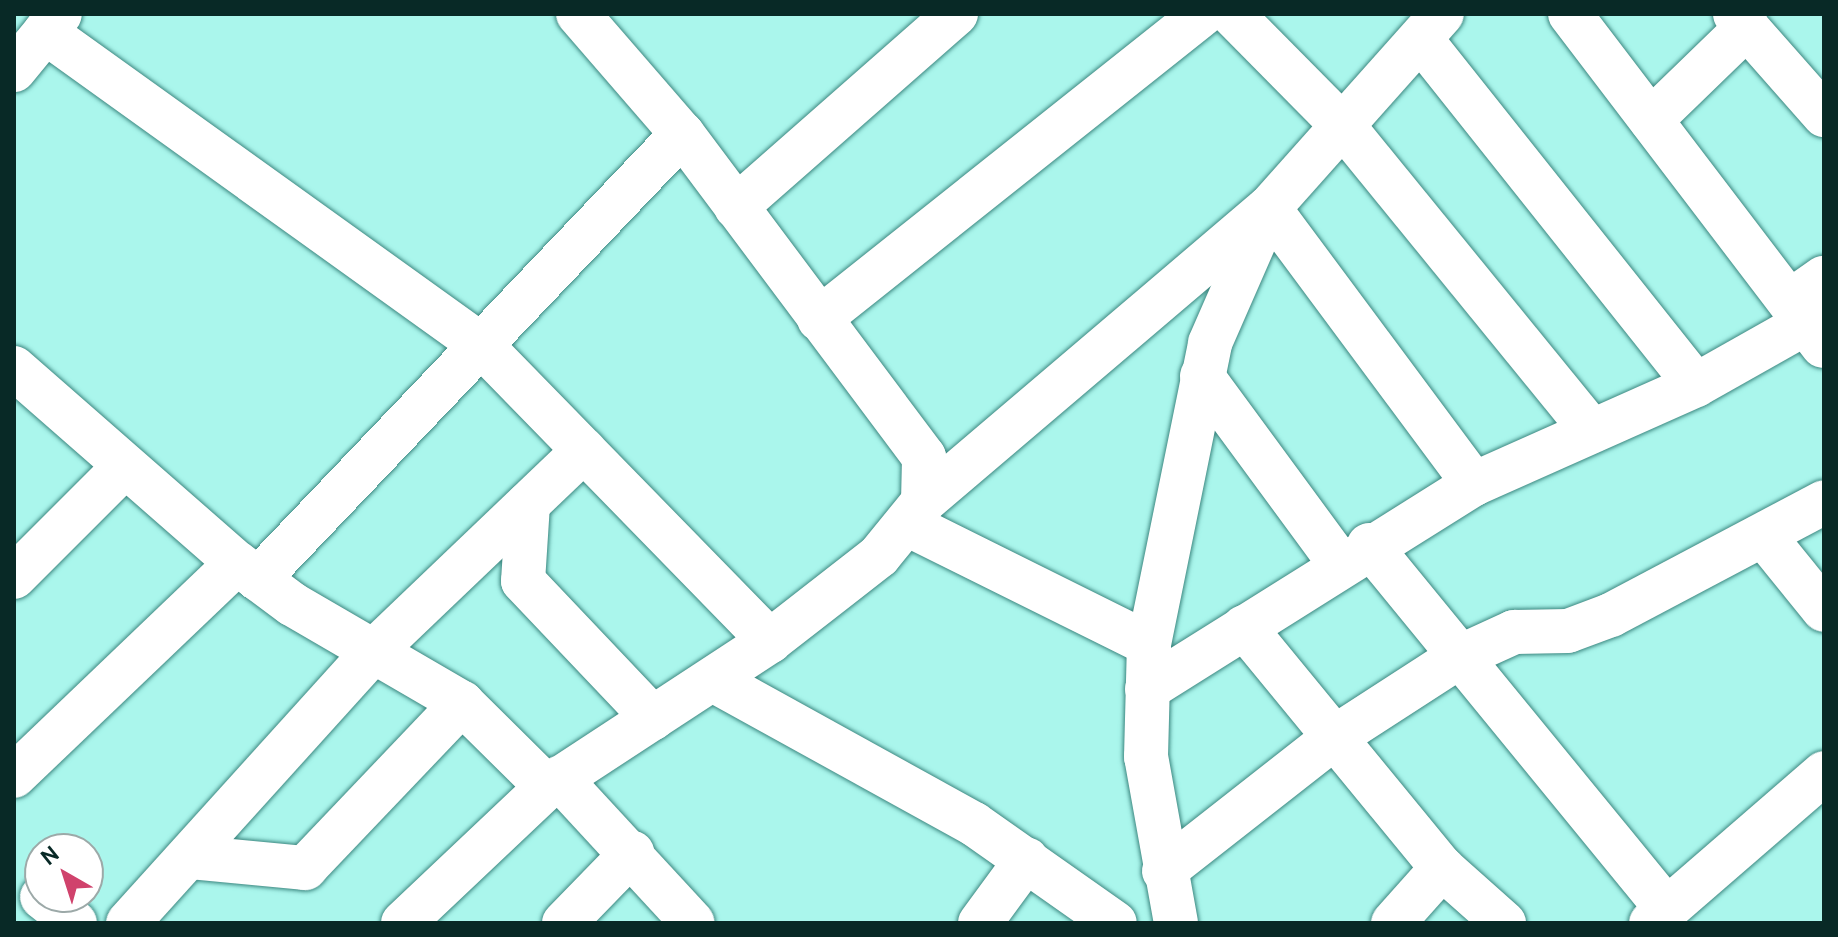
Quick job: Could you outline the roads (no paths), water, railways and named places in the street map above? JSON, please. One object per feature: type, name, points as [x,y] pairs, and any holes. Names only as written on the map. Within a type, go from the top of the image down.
[{"type":"street","points":[[578,14],[682,134],[924,457],[916,513]]},
{"type":"street","points":[[736,207],[956,14]]},
{"type":"street","points":[[819,319],[1203,14]]},
{"type":"street","points":[[1232,14],[1344,127],[1592,431]]},
{"type":"street","points":[[1147,689],[1355,555],[1474,484],[1696,385],[1812,312],[1651,120],[1570,14]]},
{"type":"street","points":[[1651,120],[1741,20],[1824,115]]},
{"type":"street","points":[[14,70],[52,23],[481,345],[770,641]]},
{"type":"street","points":[[403,923],[553,782],[715,681],[770,641],[1269,208],[1432,28],[1696,385]]},
{"type":"street","points":[[14,776],[248,571],[481,345],[682,134]]},
{"type":"street","points":[[1176,923],[1164,871],[1146,757],[1149,644],[1202,376],[1269,208]]},
{"type":"street","points":[[1269,208],[1474,484]]},
{"type":"street","points":[[14,368],[248,571],[462,703],[632,853],[693,923]]},
{"type":"street","points":[[1202,376],[1355,555],[1457,658],[1659,916],[1824,773]]},
{"type":"street","points":[[128,923],[375,650],[584,450]]},
{"type":"street","points":[[14,577],[125,466]]},
{"type":"street","points":[[1164,871],[1335,737],[1457,658],[1514,632],[1568,631],[1611,615],[1824,502]]},
{"type":"street","points":[[528,504],[523,581],[653,718]]},
{"type":"street","points":[[916,513],[1149,644]]},
{"type":"street","points":[[1764,536],[1824,610]]},
{"type":"street","points":[[436,592],[523,581]]},
{"type":"street","points":[[1244,627],[1442,868],[1504,923]]},
{"type":"street","points":[[715,681],[1027,859],[1115,923]]},
{"type":"street","points":[[189,857],[305,868],[462,703]]},
{"type":"street","points":[[564,923],[632,853]]},
{"type":"street","points":[[980,923],[1027,859]]},
{"type":"street","points":[[1393,923],[1442,868]]}]
